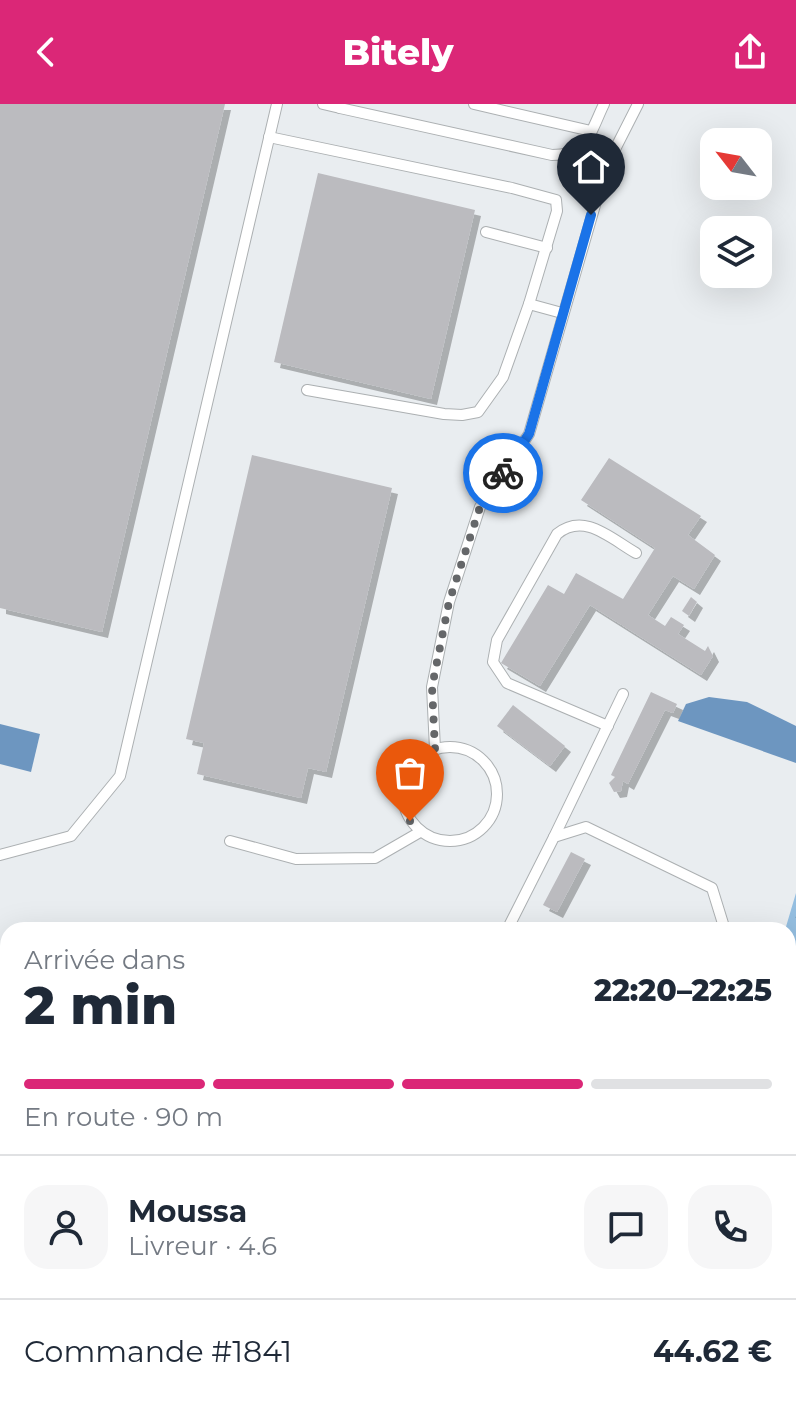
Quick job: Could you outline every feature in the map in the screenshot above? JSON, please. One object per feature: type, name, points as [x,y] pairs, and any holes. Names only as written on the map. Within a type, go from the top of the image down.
[{"type":"lane","points":[[0,855],[71,836],[120,776],[277,104]]},
{"type":"lane","points":[[323,104],[552,155],[571,155],[583,147],[604,104]]},
{"type":"lane","points":[[474,104],[591,131]]},
{"type":"lane","points":[[435,749],[432,687],[449,602],[480,507],[529,434],[606,167],[638,104]]},
{"type":"lane","points":[[269,137],[556,200],[557,211],[547,248],[503,377],[478,412],[444,414],[307,390]]},
{"type":"lane","points":[[486,232],[547,248]]},
{"type":"lane","points":[[529,304],[562,313]]},
{"type":"lane","points":[[608,726],[507,683],[493,662],[497,640],[557,534],[568,525],[583,523],[636,553]]},
{"type":"lane","points":[[511,922],[623,694]]},
{"type":"lane","points":[[451,746],[481,758],[492,771],[497,803],[481,831],[466,839],[442,841],[420,832],[404,807],[402,793],[412,766],[435,749],[451,746]]},
{"type":"lane","points":[[554,837],[586,827],[712,888],[723,922]]},
{"type":"lane","points":[[230,841],[296,859],[375,858],[420,832]]},
{"type":"green space","points":[[796,893],[796,922],[787,922]]},
{"type":"shaded area","points":[[709,697],[747,702],[796,726],[796,763],[678,721],[686,704]]},
{"type":"shaded area","points":[[0,724],[40,734],[31,772],[0,764]]},
{"type":"building","points":[[0,104],[225,104],[102,632],[0,608]]},
{"type":"building","points":[[318,173],[475,210],[431,399],[274,362]]},
{"type":"building","points":[[252,455],[392,488],[326,772],[308,768],[301,798],[197,774],[204,743],[186,739]]},
{"type":"building","points":[[609,458],[701,516],[688,535],[715,555],[694,589],[673,576],[648,615],[665,626],[671,617],[684,625],[678,634],[705,651],[708,646],[713,656],[701,675],[590,605],[540,686],[501,663],[548,585],[564,594],[576,573],[623,599],[655,548],[581,500]]},
{"type":"building","points":[[691,597],[697,602],[689,616],[682,611]]},
{"type":"building","points":[[651,692],[677,704],[673,713],[665,710],[628,784],[623,781],[621,791],[614,792],[609,783],[615,777],[611,775]]},
{"type":"building","points":[[513,705],[565,746],[550,766],[497,726]]},
{"type":"building","points":[[571,852],[585,859],[557,912],[543,905]]},
{"type":"way so far","points":[[410,821],[402,793],[412,766],[435,749],[432,687],[449,602],[480,507],[503,473]]},
{"type":"route","points":[[503,473],[529,434],[591,215]]}]
